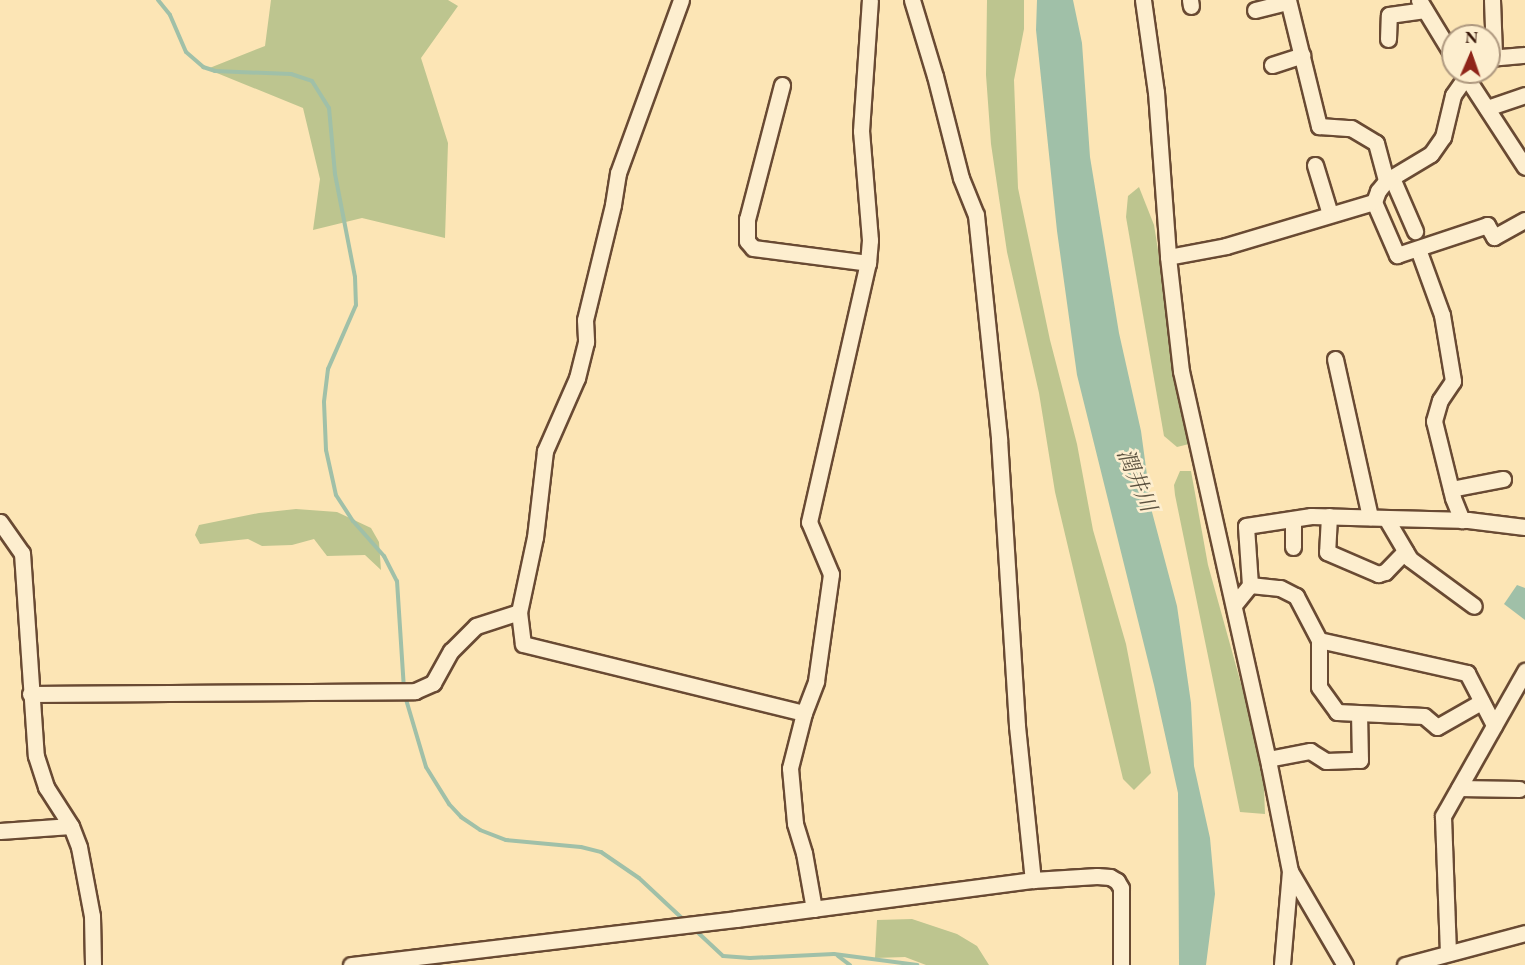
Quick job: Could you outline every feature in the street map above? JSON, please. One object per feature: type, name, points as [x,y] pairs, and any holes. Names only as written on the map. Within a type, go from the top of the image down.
[{"type":"street","points":[[681,0],[618,173],[613,205],[585,320],[586,342],[577,378],[545,451],[535,537],[519,612],[523,644],[804,712]]},
{"type":"street","points":[[814,909],[804,853],[795,823],[790,768],[804,712],[816,681],[831,574],[809,522],[868,263],[870,240],[861,131],[870,0]]},
{"type":"street","points":[[912,0],[935,76],[961,178],[976,215],[999,439],[1013,680],[1033,880]]},
{"type":"street","points":[[1143,0],[1156,92],[1168,257],[1180,371],[1268,759],[1290,871],[1282,965]]},
{"type":"street","points":[[1492,0],[1492,24]]},
{"type":"street","points":[[1255,10],[1288,1],[1319,126],[1351,128],[1376,143],[1389,179],[1415,231]]},
{"type":"street","points":[[1388,39],[1389,15],[1422,5],[1441,36]]},
{"type":"street","points":[[1272,65],[1302,55]]},
{"type":"street","points":[[1501,56],[1525,55]]},
{"type":"street","points":[[1460,84],[1453,95],[1443,138],[1431,154],[1389,179],[1377,191],[1374,202],[1396,255],[1487,225],[1494,237],[1525,220]]},
{"type":"street","points":[[1473,84],[1487,108],[1519,147],[1525,167]]},
{"type":"street","points":[[782,85],[747,219],[747,241],[753,248],[868,263]]},
{"type":"street","points":[[1487,108],[1525,95]]},
{"type":"street","points":[[1315,165],[1330,214]]},
{"type":"street","points":[[1168,257],[1226,246],[1374,202]]},
{"type":"street","points":[[1418,249],[1443,315],[1453,381],[1440,400],[1434,421],[1451,489],[1462,520]]},
{"type":"street","points":[[1335,359],[1370,517]]},
{"type":"street","points":[[1451,489],[1503,480]]},
{"type":"street","points":[[1234,605],[1250,585],[1246,526],[1329,516],[1370,517],[1387,520],[1462,520],[1525,527]]},
{"type":"street","points":[[1329,516],[1327,552],[1378,574],[1385,573],[1405,551]]},
{"type":"street","points":[[1293,519],[1293,547]]},
{"type":"street","points":[[1387,520],[1410,559],[1474,606]]},
{"type":"street","points":[[0,522],[22,553],[30,694],[39,766],[46,787],[71,826],[79,847],[92,916],[93,965]]},
{"type":"street","points":[[1250,585],[1280,588],[1296,596],[1320,640],[1319,687],[1337,712],[1424,716],[1437,726],[1481,702]]},
{"type":"street","points":[[30,694],[415,691],[433,683],[451,651],[476,626],[519,612]]},
{"type":"street","points":[[1320,640],[1467,673],[1494,725]]},
{"type":"street","points":[[1448,952],[1443,816],[1525,671]]},
{"type":"street","points":[[1268,759],[1310,751],[1326,761],[1360,760],[1359,714]]},
{"type":"street","points":[[1459,788],[1519,789]]},
{"type":"street","points":[[0,831],[71,826]]},
{"type":"street","points":[[1290,871],[1345,965]]},
{"type":"street","points":[[351,965],[1033,880],[1097,876],[1110,877],[1117,881],[1121,888],[1121,965]]},
{"type":"street","points":[[1405,965],[1525,933]]},
{"type":"shaded area","points":[[271,0],[448,0],[458,6],[421,58],[448,143],[445,238],[362,218],[313,230],[320,179],[303,108],[207,69],[265,46]]},
{"type":"shaded area","points":[[987,0],[1024,0],[1024,29],[1014,80],[1018,188],[1050,340],[1077,444],[1093,530],[1126,644],[1151,773],[1134,790],[1123,779],[1055,492],[1039,393],[1007,252],[991,144],[986,75]]},
{"type":"shaded area","points":[[1139,187],[1154,225],[1189,444],[1177,447],[1164,436],[1126,217],[1128,196]]},
{"type":"shaded area","points":[[1180,471],[1191,471],[1208,565],[1263,763],[1265,814],[1240,812],[1175,495],[1174,485]]},
{"type":"shaded area","points":[[296,509],[337,512],[371,528],[379,542],[381,570],[365,555],[327,556],[314,539],[292,545],[262,546],[248,539],[200,544],[195,535],[199,525],[259,513]]},
{"type":"shaded area","points":[[912,919],[957,934],[977,946],[989,965],[926,965],[905,957],[875,958],[877,920]]},
{"type":"water","name":"潤井川","points":[[1037,0],[1073,0],[1082,43],[1090,157],[1119,333],[1141,431],[1152,512],[1177,606],[1191,703],[1194,766],[1210,838],[1215,894],[1206,965],[1179,965],[1178,793],[1154,685],[1077,375],[1057,231],[1036,30]]},
{"type":"water","points":[[1517,585],[1525,588],[1525,620],[1504,604]]},
{"type":"waterway","points":[[158,0],[170,15],[186,52],[203,67],[215,71],[291,74],[312,81],[329,108],[335,174],[355,277],[356,305],[328,369],[324,402],[326,450],[336,495],[353,521],[384,556],[397,581],[404,688]]},
{"type":"waterway","points":[[405,696],[426,767],[449,804],[461,817],[480,830],[506,840],[581,847],[601,852],[639,878],[685,921]]},
{"type":"waterway","points":[[693,928],[723,956],[750,958],[834,954],[917,965]]},
{"type":"waterway","points":[[838,956],[850,965]]}]
